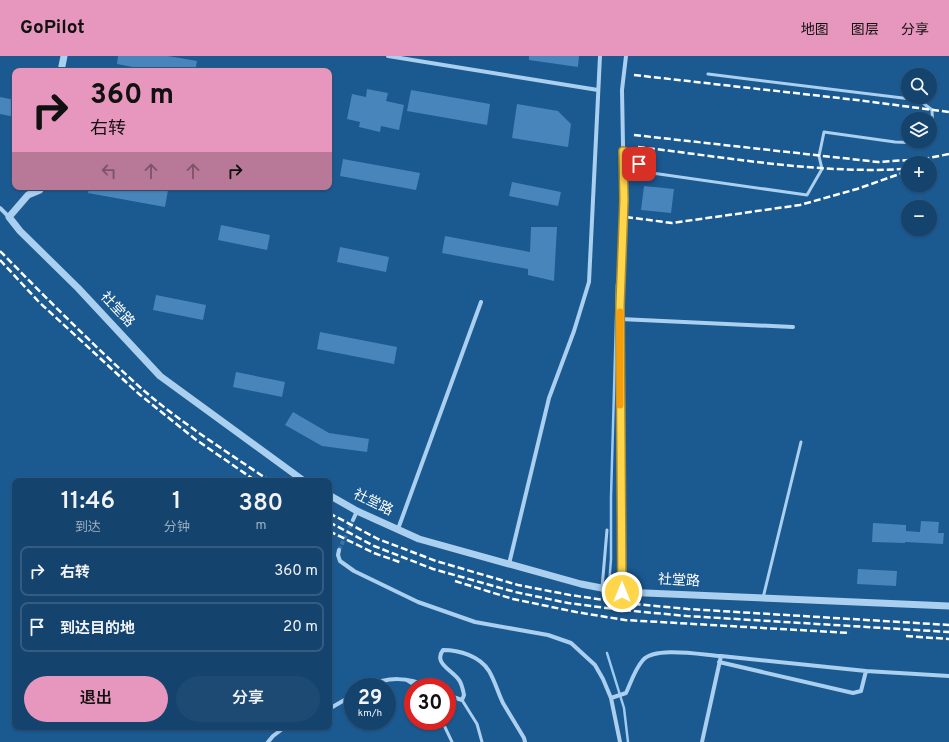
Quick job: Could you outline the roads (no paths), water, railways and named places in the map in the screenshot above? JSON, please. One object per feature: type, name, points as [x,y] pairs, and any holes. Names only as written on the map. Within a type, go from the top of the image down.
[{"type":"street","points":[[62,68],[64,56]]},
{"type":"street","points":[[388,56],[598,90]]},
{"type":"street","points":[[509,564],[549,398],[574,331],[590,282],[600,56]]},
{"type":"street","points":[[622,592],[620,318],[624,200],[622,90],[626,56]]},
{"type":"street","points":[[0,208],[9,217],[28,195],[38,190]]},
{"type":"street","name":"社堂路","points":[[9,217],[20,231],[78,288],[160,376],[300,478]]},
{"type":"street","points":[[398,530],[481,302]]},
{"type":"street","points":[[620,318],[793,327]]},
{"type":"street","name":"社堂路","points":[[332,497],[357,511],[419,539],[581,584],[622,592],[949,606]]},
{"type":"street","points":[[353,520],[357,511]]},
{"type":"street","points":[[339,550],[338,555],[340,561],[354,571],[418,602],[475,622],[548,635],[571,643],[594,665],[613,697],[620,742]]},
{"type":"street","points":[[456,698],[462,700],[464,695],[460,681],[439,659],[439,654],[443,650],[452,650],[466,654],[479,660],[489,671],[503,702],[525,742]]},
{"type":"street","points":[[613,697],[626,693],[643,660],[649,655],[667,652],[866,671],[949,676]]},
{"type":"street","points":[[702,742],[720,656]]},
{"type":"street","points":[[719,662],[853,693],[861,691],[866,671]]},
{"type":"street","points":[[332,707],[344,700]]},
{"type":"street","points":[[268,742],[281,730]]},
{"type":"lane","points":[[708,74],[919,100],[932,110],[932,112]]},
{"type":"lane","points":[[623,151],[633,156],[645,172],[807,195],[822,169],[819,156],[824,132],[901,142]]},
{"type":"lane","points":[[763,598],[801,442]]},
{"type":"lane","points":[[602,588],[607,530]]},
{"type":"lane","points":[[462,700],[477,724],[482,742]]},
{"type":"lane","points":[[446,730],[452,742]]},
{"type":"waterway","points":[[609,585],[611,559],[611,497],[617,284]]},
{"type":"waterway","points":[[607,653],[624,708],[628,742]]},
{"type":"tunnel","points":[[339,550],[353,520]]},
{"type":"railway","points":[[634,75],[949,112]]},
{"type":"railway","points":[[634,135],[878,162],[924,159],[949,154]]},
{"type":"railway","points":[[638,147],[804,167],[871,170],[901,169]]},
{"type":"railway","points":[[626,217],[672,223],[800,205],[857,189],[901,173]]},
{"type":"railway","points":[[0,251],[70,321],[142,389],[200,434],[266,478]]},
{"type":"railway","points":[[0,260],[39,302],[139,394],[195,439],[252,478]]},
{"type":"railway","points":[[332,515],[378,539],[436,561],[518,585],[570,595],[624,603],[688,609],[949,625]]},
{"type":"railway","points":[[332,524],[374,546],[433,569],[515,592],[568,603],[687,616],[949,632]]},
{"type":"railway","points":[[332,532],[374,553],[402,563]]},
{"type":"railway","points":[[455,581],[513,599],[625,620],[850,633]]},
{"type":"railway","points":[[906,636],[949,639]]}]
